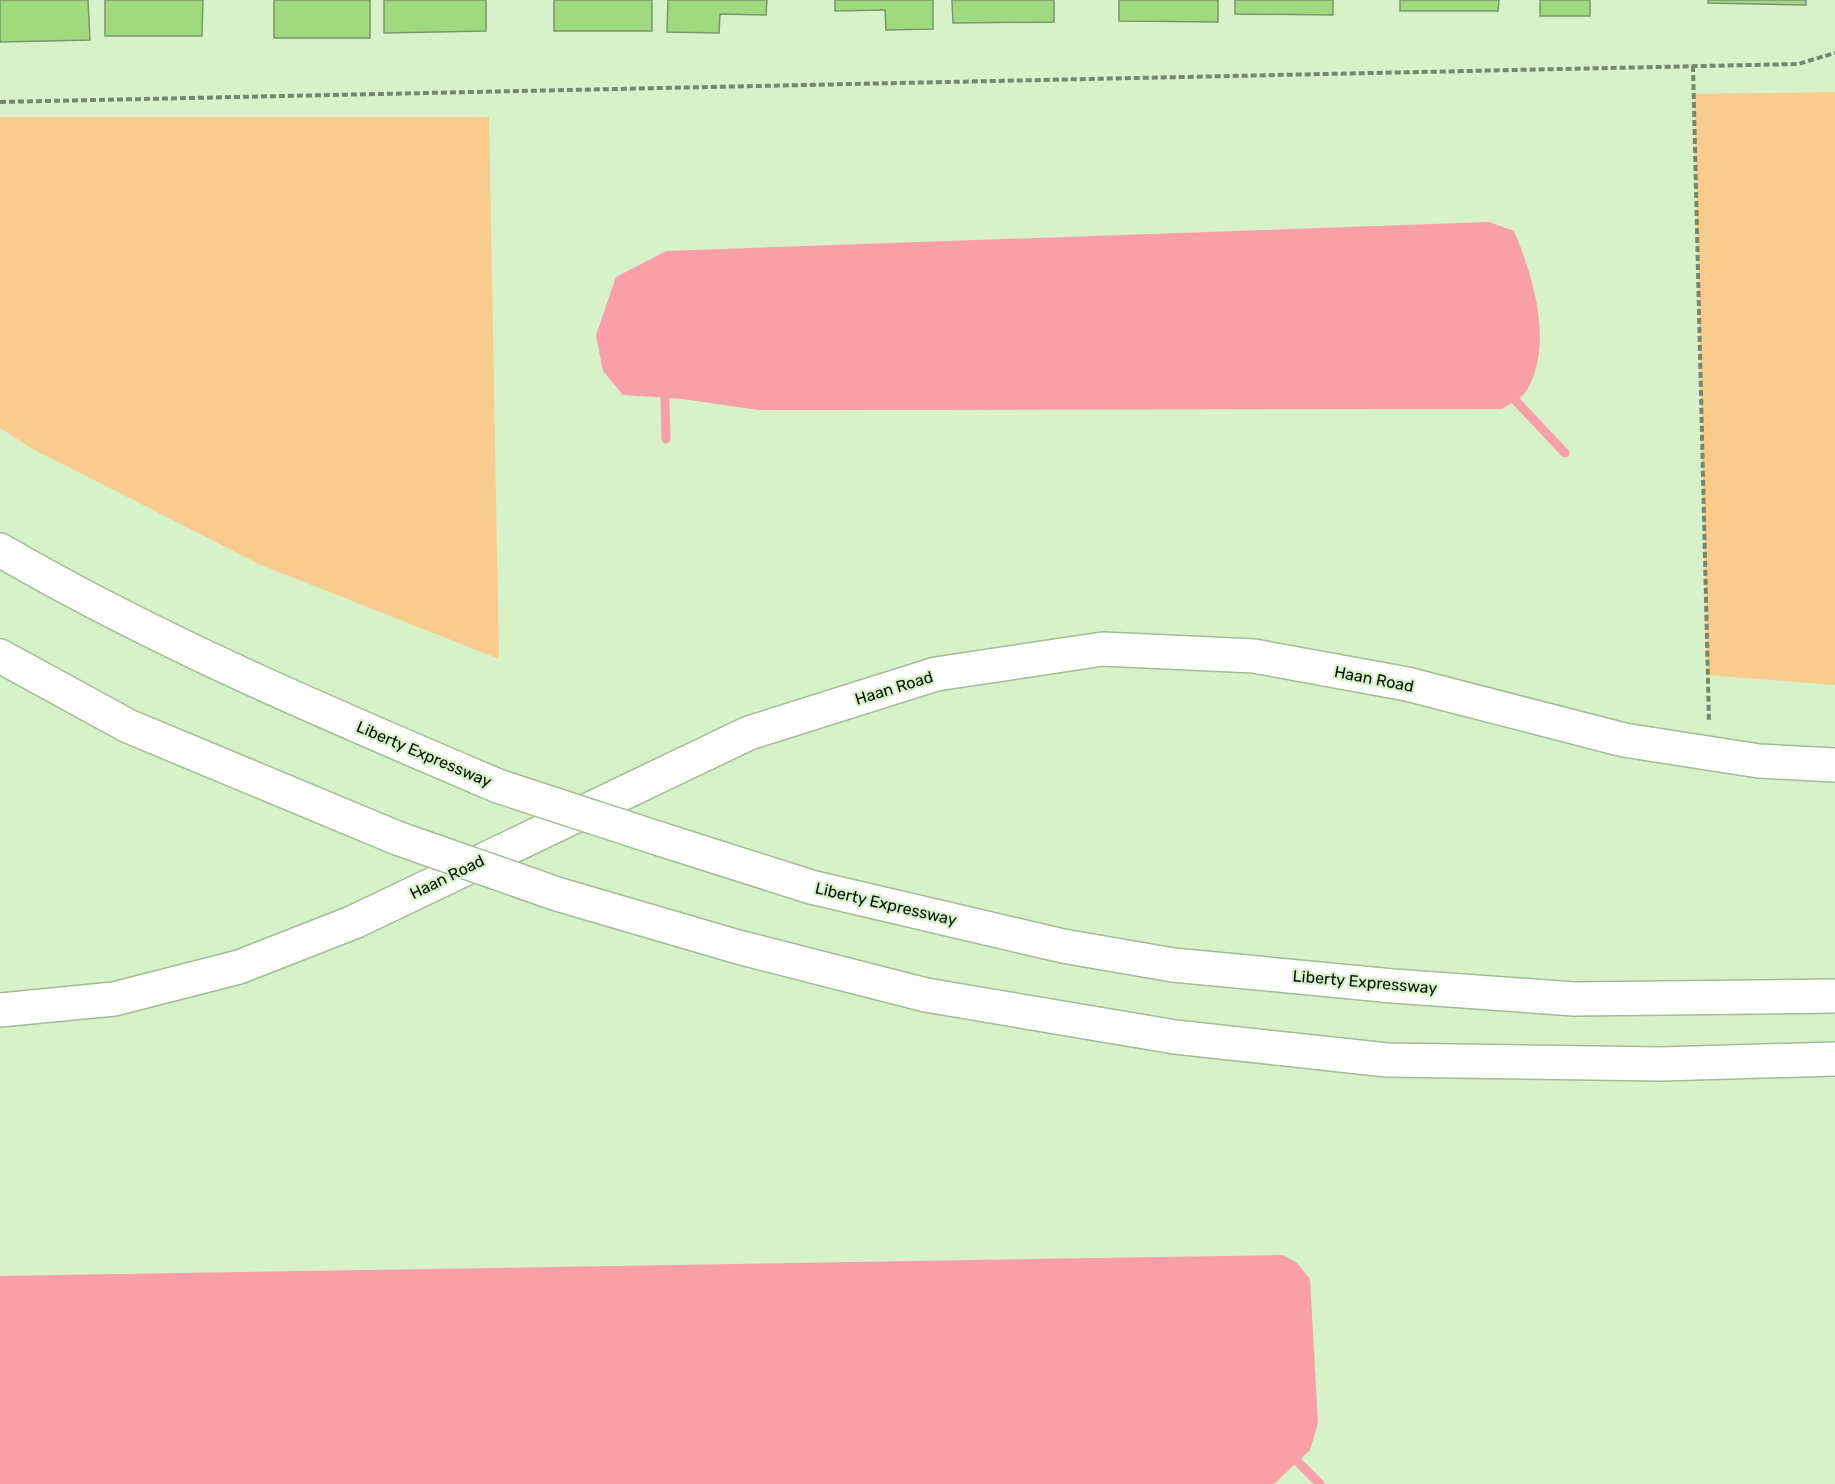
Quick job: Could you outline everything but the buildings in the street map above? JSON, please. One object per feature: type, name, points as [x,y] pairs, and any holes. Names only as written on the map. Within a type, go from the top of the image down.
[{"type":"main road","name":"Liberty Expressway","points":[[0,550],[86,600],[260,684],[498,786],[811,887],[1063,946],[1173,965],[1393,986],[1574,999],[1835,996]]},
{"type":"main road","name":"Haan Road","points":[[0,1010],[114,999],[239,967],[354,922],[749,733],[936,674],[1102,649],[1254,656],[1407,684],[1624,740],[1759,761],[1835,765]]},
{"type":"main road","points":[[0,656],[128,726],[397,838],[557,894],[738,947],[926,995],[1175,1037],[1387,1060],[1661,1064],[1835,1059]]},
{"type":"path","points":[[0,102],[1693,66],[1798,63],[1835,53]]},
{"type":"path","points":[[1693,66],[1709,753]]},
{"type":"shaded area","points":[[1835,92],[1835,685],[1707,675],[1694,94]]},
{"type":"shaded area","points":[[0,117],[489,117],[499,659],[261,565],[29,447],[0,428]]},
{"type":"shaded area","points":[[1489,222],[1514,231],[1534,289],[1540,331],[1535,372],[1527,390],[1502,409],[758,410],[682,399],[623,395],[603,371],[596,335],[616,277],[666,251]]},
{"type":"shaded area","points":[[1283,1255],[1297,1263],[1310,1279],[1318,1423],[1310,1450],[1274,1484],[0,1484],[0,1276]]},
{"type":"waterway","points":[[665,399],[666,439]]},
{"type":"waterway","points":[[1515,400],[1565,453]]},
{"type":"waterway","points":[[1298,1462],[1320,1484]]}]
